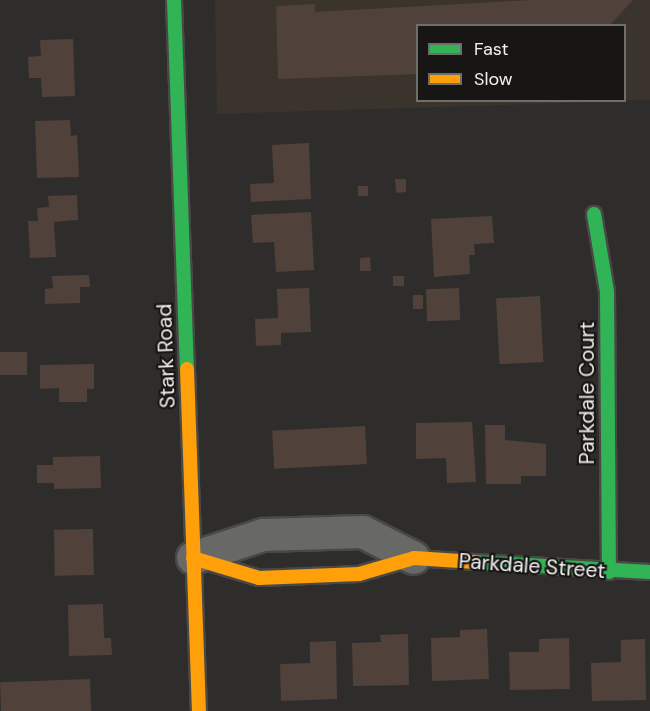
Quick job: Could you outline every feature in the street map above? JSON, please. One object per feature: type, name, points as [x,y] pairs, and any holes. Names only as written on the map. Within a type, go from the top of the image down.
[{"type":"street","name":"Stark Road","points":[[174,0],[199,711]]},
{"type":"street","name":"Parkdale Court","points":[[594,214],[608,292],[609,572]]},
{"type":"street","name":"Parkdale Street","points":[[193,558],[263,535],[363,532],[414,558]]},
{"type":"street","name":"Parkdale Street","points":[[193,558],[258,578],[359,574],[414,558],[609,572],[650,572]]},
{"type":"shaded area","points":[[215,0],[650,0],[650,100],[626,100],[626,24],[416,24],[416,102],[593,102],[217,114]]},
{"type":"building","points":[[532,0],[633,0],[611,24],[416,24],[416,74],[278,79],[276,6],[315,4],[315,12]]},
{"type":"building","points":[[73,39],[75,96],[42,97],[41,78],[29,78],[28,57],[41,56],[40,40]]},
{"type":"building","points":[[70,120],[71,136],[77,135],[79,177],[37,178],[35,121]]},
{"type":"building","points":[[309,143],[311,199],[251,202],[250,184],[274,183],[272,145]]},
{"type":"building","points":[[395,179],[406,179],[406,192],[396,193]]},
{"type":"building","points":[[358,186],[368,186],[368,196],[358,196]]},
{"type":"building","points":[[77,195],[78,220],[54,222],[56,257],[30,258],[28,221],[38,221],[37,208],[49,207],[48,196]]},
{"type":"building","points":[[311,212],[314,270],[276,272],[274,242],[253,243],[251,215]]},
{"type":"building","points":[[492,216],[494,243],[474,244],[475,255],[469,255],[470,274],[434,277],[431,219]]},
{"type":"building","points":[[370,257],[371,271],[360,271],[360,258]]},
{"type":"building","points":[[89,275],[90,287],[80,287],[80,303],[45,304],[45,289],[53,288],[52,276]]},
{"type":"building","points":[[393,276],[404,276],[404,286],[393,286]]},
{"type":"building","points":[[309,288],[311,332],[281,333],[281,345],[256,346],[255,319],[278,318],[277,289]]},
{"type":"building","points":[[459,288],[460,320],[427,321],[426,289]]},
{"type":"building","points":[[413,295],[423,295],[423,309],[413,309]]},
{"type":"building","points":[[540,296],[543,362],[500,364],[496,298]]},
{"type":"building","points":[[0,352],[27,352],[27,375],[0,375]]},
{"type":"building","points":[[94,364],[94,389],[87,389],[87,402],[59,402],[59,388],[40,389],[40,365]]},
{"type":"building","points":[[472,422],[476,482],[447,483],[446,458],[416,459],[416,423]]},
{"type":"building","points":[[485,425],[505,425],[505,440],[546,444],[546,476],[521,476],[521,484],[486,484]]},
{"type":"building","points":[[365,426],[367,464],[274,469],[272,431]]},
{"type":"building","points":[[100,456],[101,488],[54,489],[54,483],[37,483],[37,465],[53,465],[53,457]]},
{"type":"building","points":[[93,529],[94,575],[55,576],[54,530]]},
{"type":"building","points":[[103,604],[104,638],[111,638],[112,655],[69,656],[68,605]]},
{"type":"building","points":[[487,629],[489,679],[432,681],[431,638],[460,637],[460,630]]},
{"type":"building","points":[[408,634],[409,685],[353,686],[352,643],[381,642],[380,635]]},
{"type":"building","points":[[569,638],[570,689],[510,690],[509,652],[539,652],[539,639]]},
{"type":"building","points":[[645,639],[646,700],[592,701],[591,663],[621,662],[621,640]]},
{"type":"building","points":[[336,641],[337,699],[281,701],[280,664],[310,663],[310,642]]},
{"type":"building","points":[[90,679],[91,711],[1,711],[0,682]]},
{"type":"traffic: fast","points":[[174,0],[187,369]]},
{"type":"traffic: fast","points":[[594,214],[607,292],[609,572]]},
{"type":"traffic: fast","points":[[475,562],[650,572]]},
{"type":"traffic: slow","points":[[187,369],[199,711]]},
{"type":"traffic: slow","points":[[193,558],[259,578],[359,574],[414,558],[475,562]]}]
